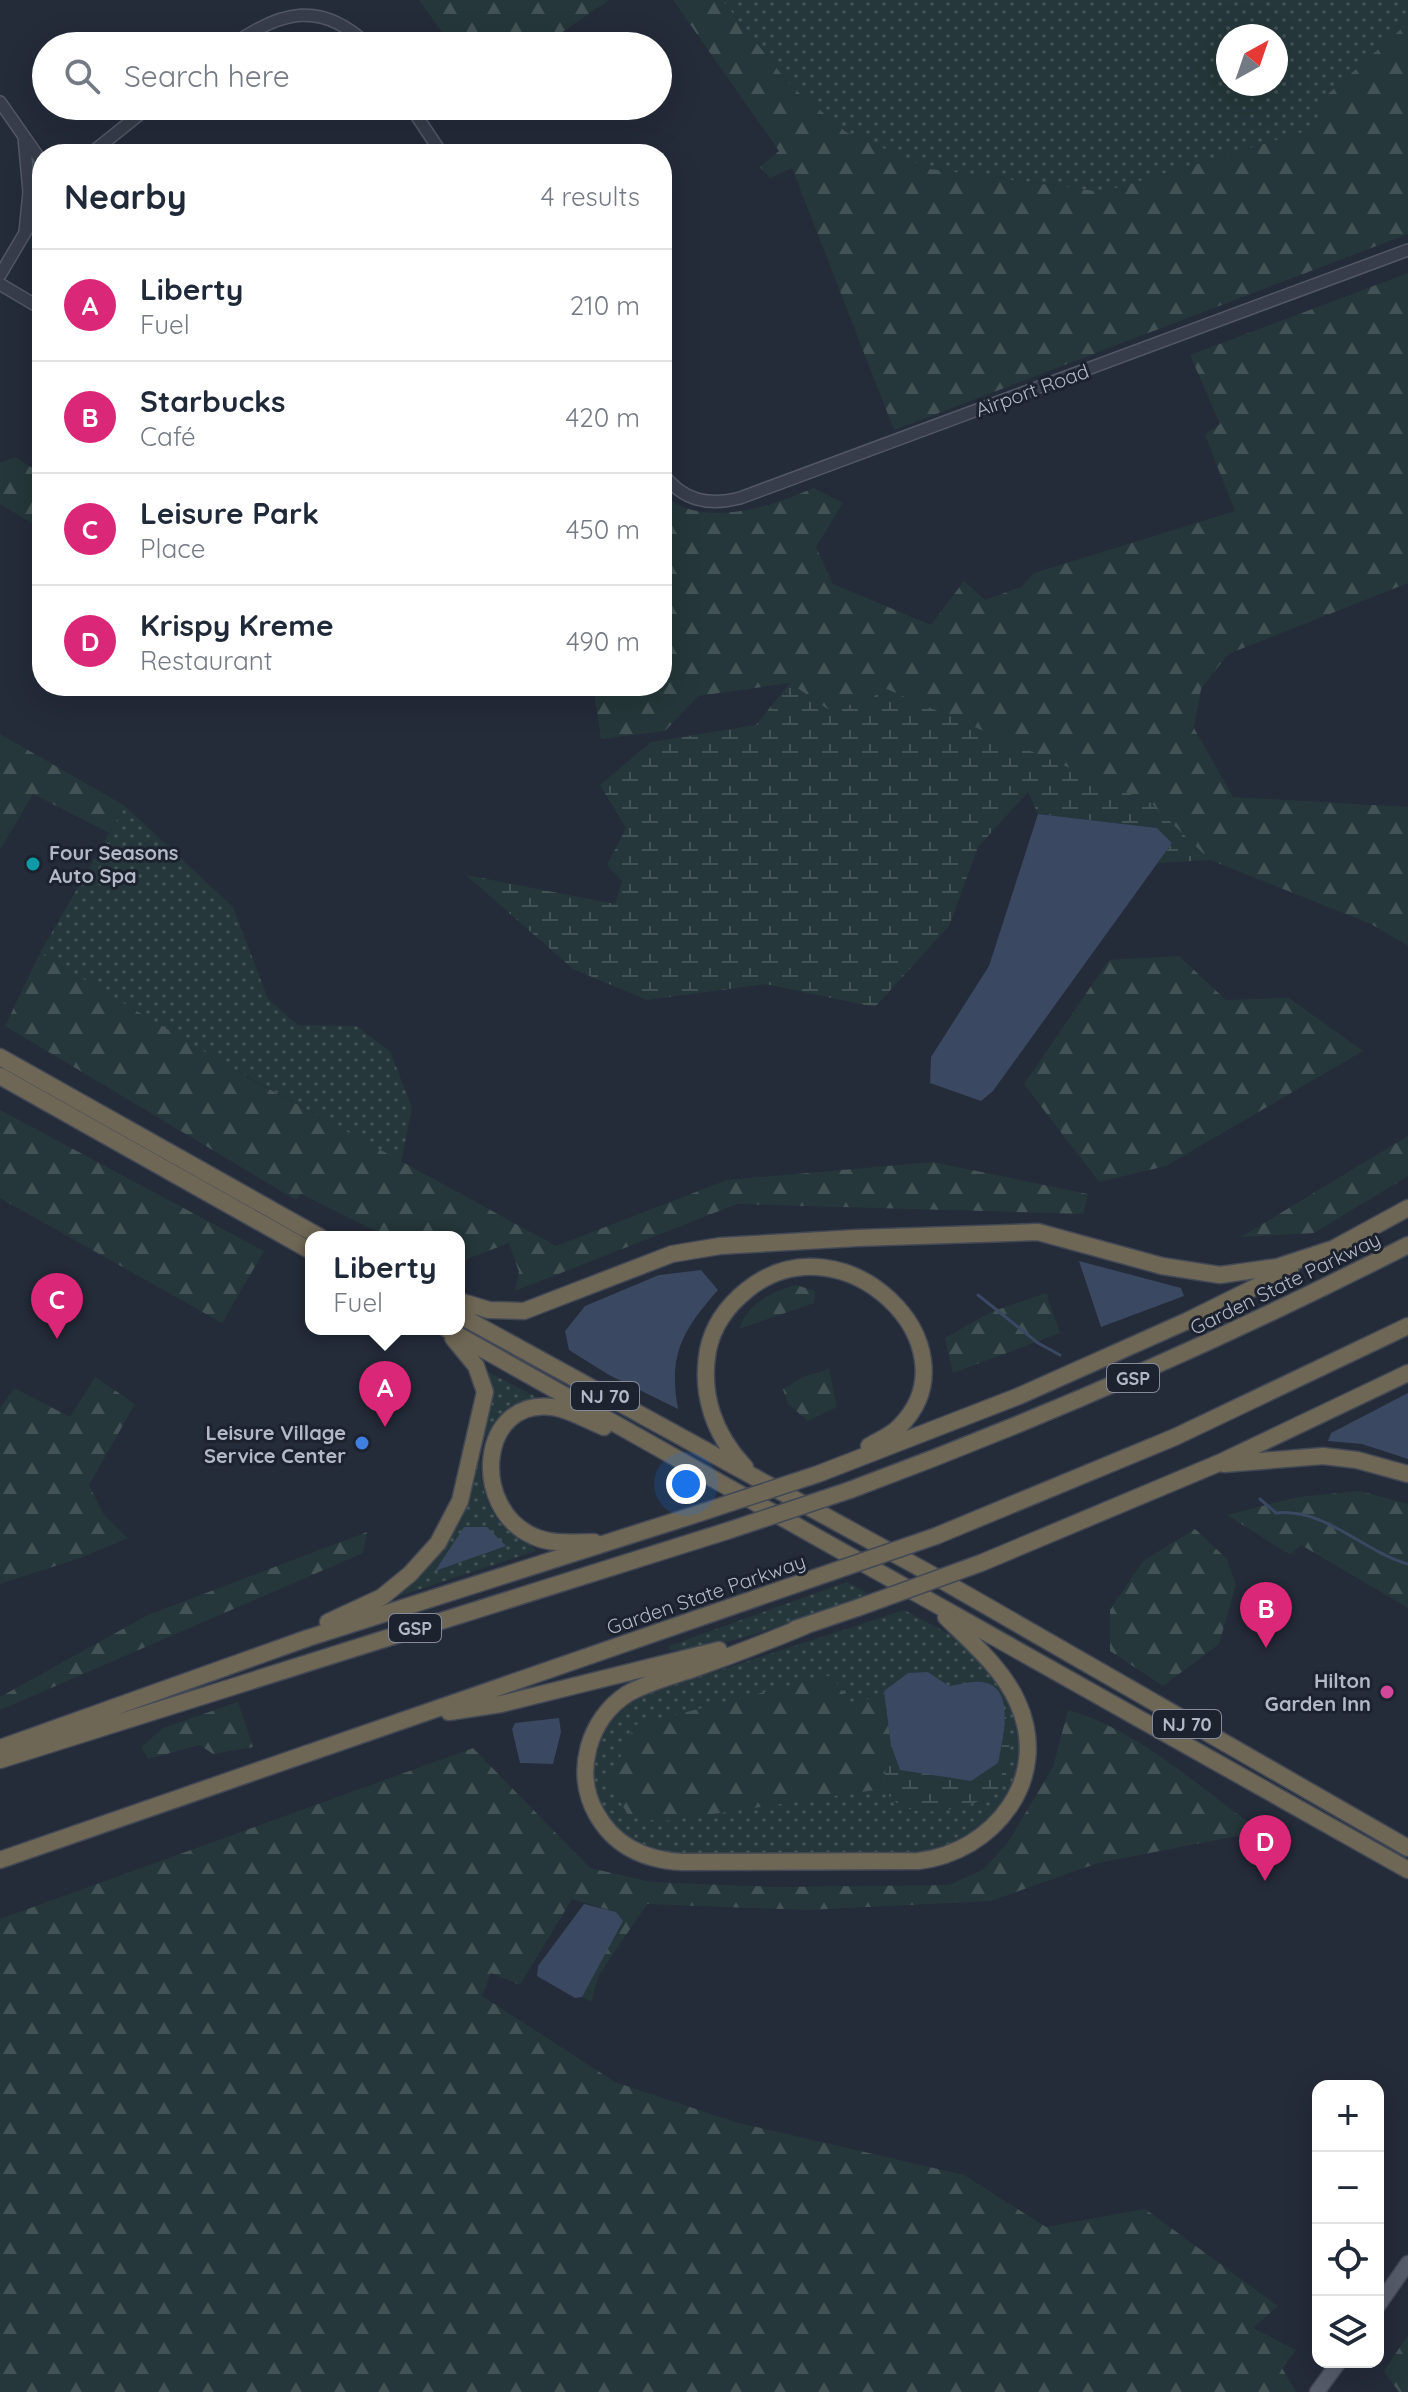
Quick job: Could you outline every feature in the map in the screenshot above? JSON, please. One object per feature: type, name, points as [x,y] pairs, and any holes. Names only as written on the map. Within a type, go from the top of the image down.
[{"type":"highway","points":[[0,1057],[309,1231]]},
{"type":"highway","points":[[0,1076],[305,1248]]},
{"type":"highway","points":[[0,1748],[308,1638],[818,1474],[1110,1357],[1335,1248],[1408,1208]]},
{"type":"highway","points":[[465,1303],[489,1310],[524,1311],[672,1254],[720,1246],[986,1231],[1038,1232],[1162,1266],[1220,1275],[1277,1267],[1335,1248]]},
{"type":"highway","name":"Garden State Parkway","points":[[0,1760],[850,1490],[1114,1387],[1282,1310],[1408,1245]]},
{"type":"highway","points":[[752,1475],[722,1436],[707,1400],[705,1366],[710,1340],[731,1305],[755,1284],[787,1270],[804,1268],[846,1272],[884,1293],[906,1319],[920,1357],[922,1378],[912,1410],[900,1426],[849,1461]]},
{"type":"highway","name":"NJ 70","points":[[465,1318],[752,1475],[1408,1848]]},
{"type":"highway","name":"Garden State Parkway","points":[[0,1860],[936,1536],[1175,1437],[1408,1326]]},
{"type":"highway","points":[[308,1638],[321,1625],[382,1597],[410,1574],[438,1543],[460,1501],[485,1392],[470,1356],[451,1335]]},
{"type":"highway","name":"NJ 70","points":[[456,1335],[1408,1870]]},
{"type":"highway","points":[[930,1602],[1000,1673],[1017,1700],[1026,1727],[1027,1761],[1019,1791],[1003,1818],[978,1841],[947,1856],[918,1861],[682,1862],[652,1859],[616,1839],[593,1808],[586,1781],[592,1737],[608,1710],[645,1686],[981,1563],[1219,1463],[1408,1373]]},
{"type":"highway","points":[[611,1542],[550,1541],[522,1530],[498,1504],[490,1484],[490,1460],[496,1442],[507,1425],[526,1411],[539,1408],[554,1407],[608,1429],[628,1431]]},
{"type":"highway","points":[[1219,1463],[1240,1465],[1288,1457],[1323,1456],[1357,1460],[1408,1474]]},
{"type":"highway","points":[[404,1720],[501,1704],[805,1626]]},
{"type":"main road","points":[[1384,2297],[1408,2263]]},
{"type":"main road","points":[[1317,2392],[1335,2368]]},
{"type":"street","points":[[251,32],[296,10],[329,16],[357,32]]},
{"type":"street","points":[[0,102],[32,148]]},
{"type":"street","points":[[102,144],[132,120]]},
{"type":"street","points":[[419,120],[435,144]]},
{"type":"street","points":[[24,137],[29,192],[25,232]]},
{"type":"street","points":[[0,275],[32,220]]},
{"type":"street","name":"Airport Road","points":[[672,483],[684,494],[700,501],[718,503],[740,498],[1408,250]]},
{"type":"street","points":[[0,284],[32,303]]},
{"type":"green space","points":[[419,0],[609,0],[562,32],[442,32]]},
{"type":"green space","points":[[673,0],[722,0],[791,86],[846,132],[930,169],[1103,192],[1317,128],[1319,102],[1408,23],[1408,234],[894,430],[792,168],[770,178],[760,167],[779,151]]},
{"type":"green space","points":[[722,0],[1408,0],[1408,23],[1319,102],[1317,128],[1103,192],[930,169],[846,132],[791,86]]},
{"type":"green space","points":[[1408,273],[1408,583],[1228,654],[1201,689],[1194,728],[1233,797],[1408,807],[1408,946],[1371,924],[1210,860],[1195,848],[874,697],[830,711],[790,683],[698,696],[665,731],[601,739],[595,696],[672,696],[672,501],[696,511],[737,512],[778,502],[813,488],[843,503],[816,547],[833,584],[931,625],[964,581],[985,600],[1021,587],[1034,573],[1235,511],[1205,435],[1220,424],[1190,355]]},
{"type":"green space","points":[[15,457],[32,468],[32,523],[0,504],[0,463]]},
{"type":"green space","points":[[790,683],[830,711],[874,697],[882,687],[1151,803],[1210,860],[1158,863],[1172,843],[1157,828],[1038,814],[1028,792],[978,847],[949,926],[875,1007],[765,984],[647,1000],[573,969],[466,875],[615,904],[622,880],[607,865],[626,828],[600,785],[651,742],[756,725]]},
{"type":"green space","points":[[0,734],[125,806],[109,833],[33,794],[0,850]]},
{"type":"green space","points":[[125,806],[233,907],[268,999],[298,1025],[356,1026],[390,1051],[412,1108],[401,1162],[173,1035],[40,953]]},
{"type":"green space","points":[[40,953],[247,1077],[556,1246],[727,1180],[933,1162],[1088,1194],[1083,1214],[737,1204],[515,1291],[519,1272],[509,1243],[465,1260],[465,1231],[375,1231],[301,1194],[296,1200],[5,1026]]},
{"type":"green space","points":[[1179,956],[1226,1000],[1289,998],[1363,1051],[1166,1166],[1099,1182],[1024,1084],[1109,960]]},
{"type":"green space","points":[[0,1110],[264,1251],[222,1323],[0,1198]]},
{"type":"green space","points":[[1408,1136],[1408,1176],[1314,1233],[1241,1237]]},
{"type":"green space","points":[[796,1285],[815,1291],[814,1303],[739,1329],[754,1305]]},
{"type":"green space","points":[[1046,1293],[1060,1333],[953,1373],[945,1338],[991,1312]]},
{"type":"green space","points":[[829,1369],[837,1407],[808,1421],[788,1404],[783,1389],[803,1377]]},
{"type":"green space","points":[[488,1372],[544,1401],[503,1417],[492,1427],[485,1439],[480,1470],[487,1501],[494,1514],[506,1529],[536,1551],[384,1601],[414,1581],[435,1559],[466,1506],[475,1480]]},
{"type":"green space","points":[[95,1377],[135,1404],[89,1485],[104,1515],[128,1538],[80,1558],[0,1584],[0,1408],[14,1388],[70,1417]]},
{"type":"green space","points":[[1360,1491],[1408,1504],[1408,1608],[1301,1545],[1291,1554],[1227,1515],[1298,1497]]},
{"type":"green space","points":[[1195,1529],[1227,1559],[1236,1585],[1219,1644],[1163,1686],[1110,1651],[1110,1610],[1143,1561]]},
{"type":"green space","points":[[367,1532],[363,1553],[0,1710],[0,1697],[148,1615]]},
{"type":"green space","points":[[847,1582],[868,1593],[740,1638],[670,1650],[669,1646]]},
{"type":"green space","points":[[904,1610],[953,1636],[975,1654],[1005,1690],[1021,1732],[1022,1754],[1010,1799],[976,1836],[933,1855],[683,1858],[633,1847],[600,1812],[590,1768],[605,1727],[635,1698]]},
{"type":"green space","points":[[832,1675],[852,1707],[884,1691],[891,1745],[882,1789],[659,1822],[628,1814],[608,1784],[635,1725]]},
{"type":"green space","points":[[238,1702],[253,1747],[213,1754],[200,1745],[148,1759],[141,1747],[163,1728]]},
{"type":"green space","points":[[1068,1710],[1117,1730],[1164,1759],[1251,1824],[1253,1833],[1098,1863],[991,1901],[806,1910],[647,1904],[599,1975],[591,2002],[582,1997],[616,1912],[572,1899],[520,1985],[491,1973],[482,1996],[615,2082],[735,2122],[964,2175],[1046,2227],[1145,2209],[1278,2306],[1253,2328],[1296,2350],[1282,2368],[1296,2392],[0,2392],[0,1919],[473,1748],[590,1868],[651,1882],[775,1887],[949,1885],[984,1869],[1008,1842],[1053,1767]]},
{"type":"green space","points":[[1005,1712],[1009,1739],[1005,1779],[1001,1786],[982,1800],[954,1809],[911,1810],[901,1806],[882,1789],[891,1745],[901,1770],[928,1772],[1004,1736]]},
{"type":"green space","points":[[1408,2335],[1408,2392],[1399,2392],[1384,2371]]},
{"type":"water","points":[[1038,814],[1157,828],[1172,843],[993,1091],[981,1101],[930,1083],[931,1057],[989,966]]},
{"type":"water","points":[[1079,1261],[1181,1288],[1184,1296],[1101,1327]]},
{"type":"water","points":[[701,1270],[718,1290],[681,1344],[675,1373],[678,1409],[609,1375],[569,1350],[565,1331],[585,1306],[659,1275]]},
{"type":"water","points":[[1408,1393],[1408,1459],[1362,1444],[1328,1441],[1331,1433]]},
{"type":"water","points":[[464,1527],[487,1527],[506,1546],[435,1571]]},
{"type":"water","points":[[928,1672],[949,1686],[980,1682],[992,1685],[1003,1703],[1004,1729],[998,1763],[971,1781],[900,1770],[891,1745],[884,1691],[908,1673]]},
{"type":"water","points":[[559,1718],[561,1732],[553,1764],[520,1763],[512,1729],[515,1723]]},
{"type":"water","points":[[584,1904],[616,1912],[623,1921],[582,1997],[575,1998],[537,1976],[538,1966]]},
{"type":"waterway","points":[[978,1295],[1038,1343],[1060,1355]]},
{"type":"waterway","points":[[1260,1499],[1276,1513],[1311,1517],[1408,1564]]},
{"type":"place","name":"Four Seasons Auto Spa","points":[[33,864]]},
{"type":"place","name":"Leisure Park","points":[[57,1339]]},
{"type":"place","name":"Liberty","points":[[385,1427]]},
{"type":"place","name":"Leisure Village Service Center","points":[[362,1443]]},
{"type":"place","name":"Starbucks","points":[[1266,1648]]},
{"type":"place","name":"Hilton Garden Inn","points":[[1387,1692]]},
{"type":"place","name":"Krispy Kreme","points":[[1265,1881]]}]
